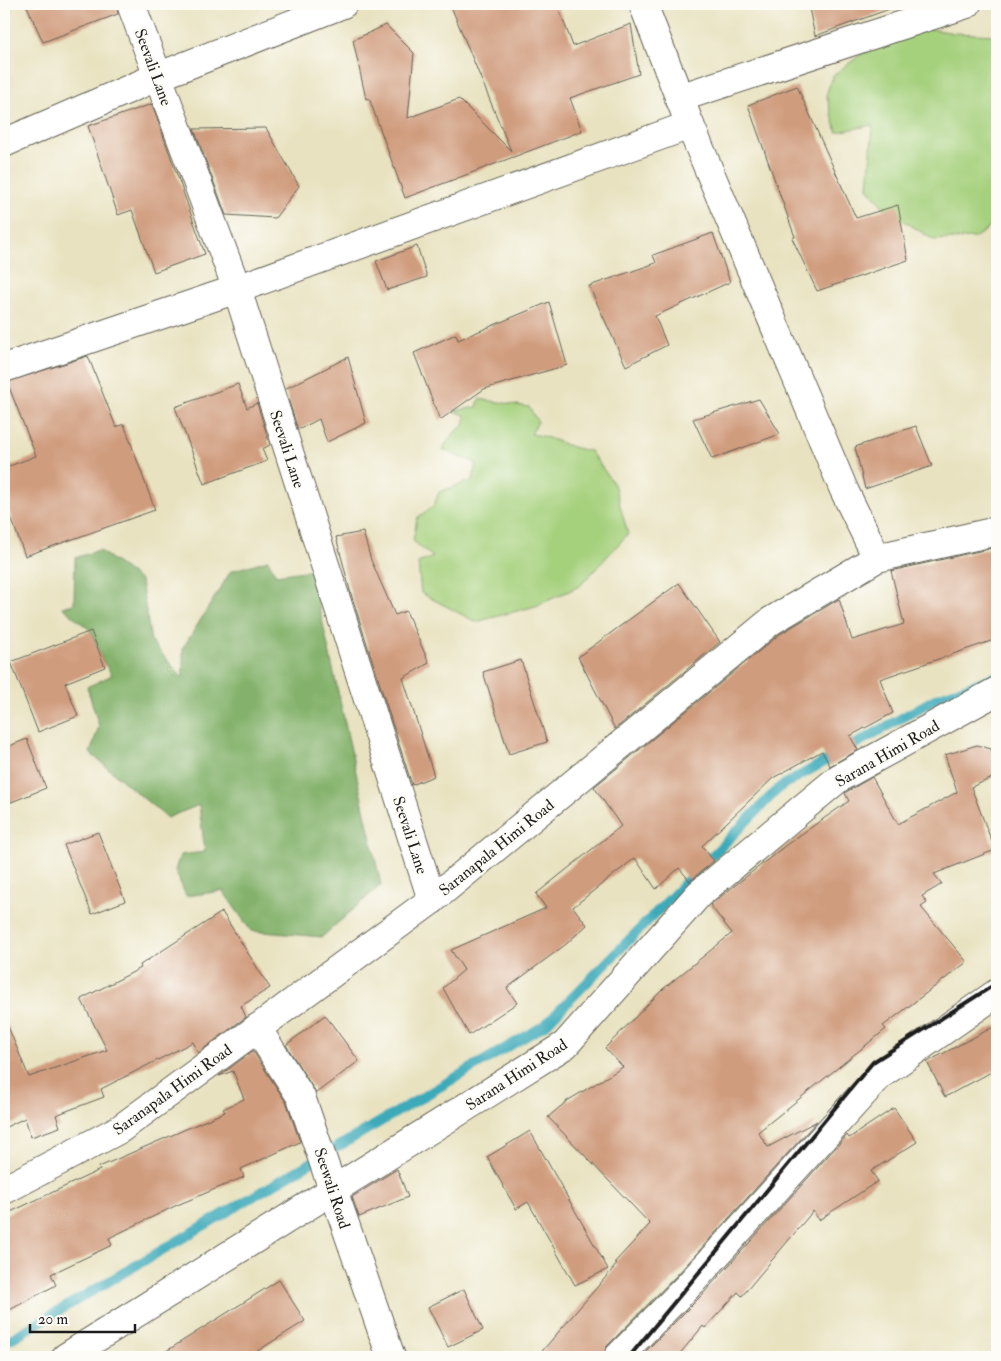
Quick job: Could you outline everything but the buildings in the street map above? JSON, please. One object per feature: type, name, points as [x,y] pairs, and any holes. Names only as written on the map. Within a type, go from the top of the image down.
[{"type":"street","name":"Seevali Lane","points":[[131,4],[237,289],[432,900]]},
{"type":"street","points":[[4,143],[157,76],[343,4]]},
{"type":"street","points":[[643,4],[690,125],[844,490],[877,558]]},
{"type":"street","points":[[679,98],[966,4]]},
{"type":"street","points":[[7,367],[237,289],[690,125]]},
{"type":"street","name":"Saranapala Himi Road","points":[[4,1190],[120,1129],[432,900],[771,621],[877,558],[997,531]]},
{"type":"street","name":"Sarana Himi Road","points":[[66,1357],[331,1183],[565,1045],[699,894],[839,778],[997,691]]},
{"type":"street","points":[[618,1357],[689,1285],[880,1075],[997,993]]},
{"type":"street","name":"Seewali Road","points":[[257,1028],[301,1097],[391,1357]]},
{"type":"green space","points":[[903,24],[954,33],[997,35],[997,223],[974,238],[934,240],[885,209],[868,188],[873,125],[837,132],[826,95],[833,75]]},
{"type":"green space","points":[[479,399],[529,407],[538,422],[531,434],[590,451],[614,484],[628,534],[580,586],[536,606],[476,622],[421,593],[418,563],[433,557],[413,541],[417,518],[434,505],[439,492],[473,480],[476,462],[461,458],[442,449],[453,434],[465,424],[465,415],[453,411],[477,407]]},
{"type":"green space","points":[[99,550],[141,581],[151,641],[183,679],[183,648],[231,571],[268,560],[276,575],[311,570],[381,885],[322,937],[251,931],[223,891],[186,896],[175,870],[180,855],[205,852],[199,805],[167,818],[90,753],[99,726],[87,687],[112,675],[102,659],[91,631],[62,607],[74,604],[75,558]]},
{"type":"waterway","points":[[4,1343],[545,1025],[780,787],[935,699],[997,676]]},
{"type":"railway","points":[[629,1357],[873,1062],[997,983]]}]
